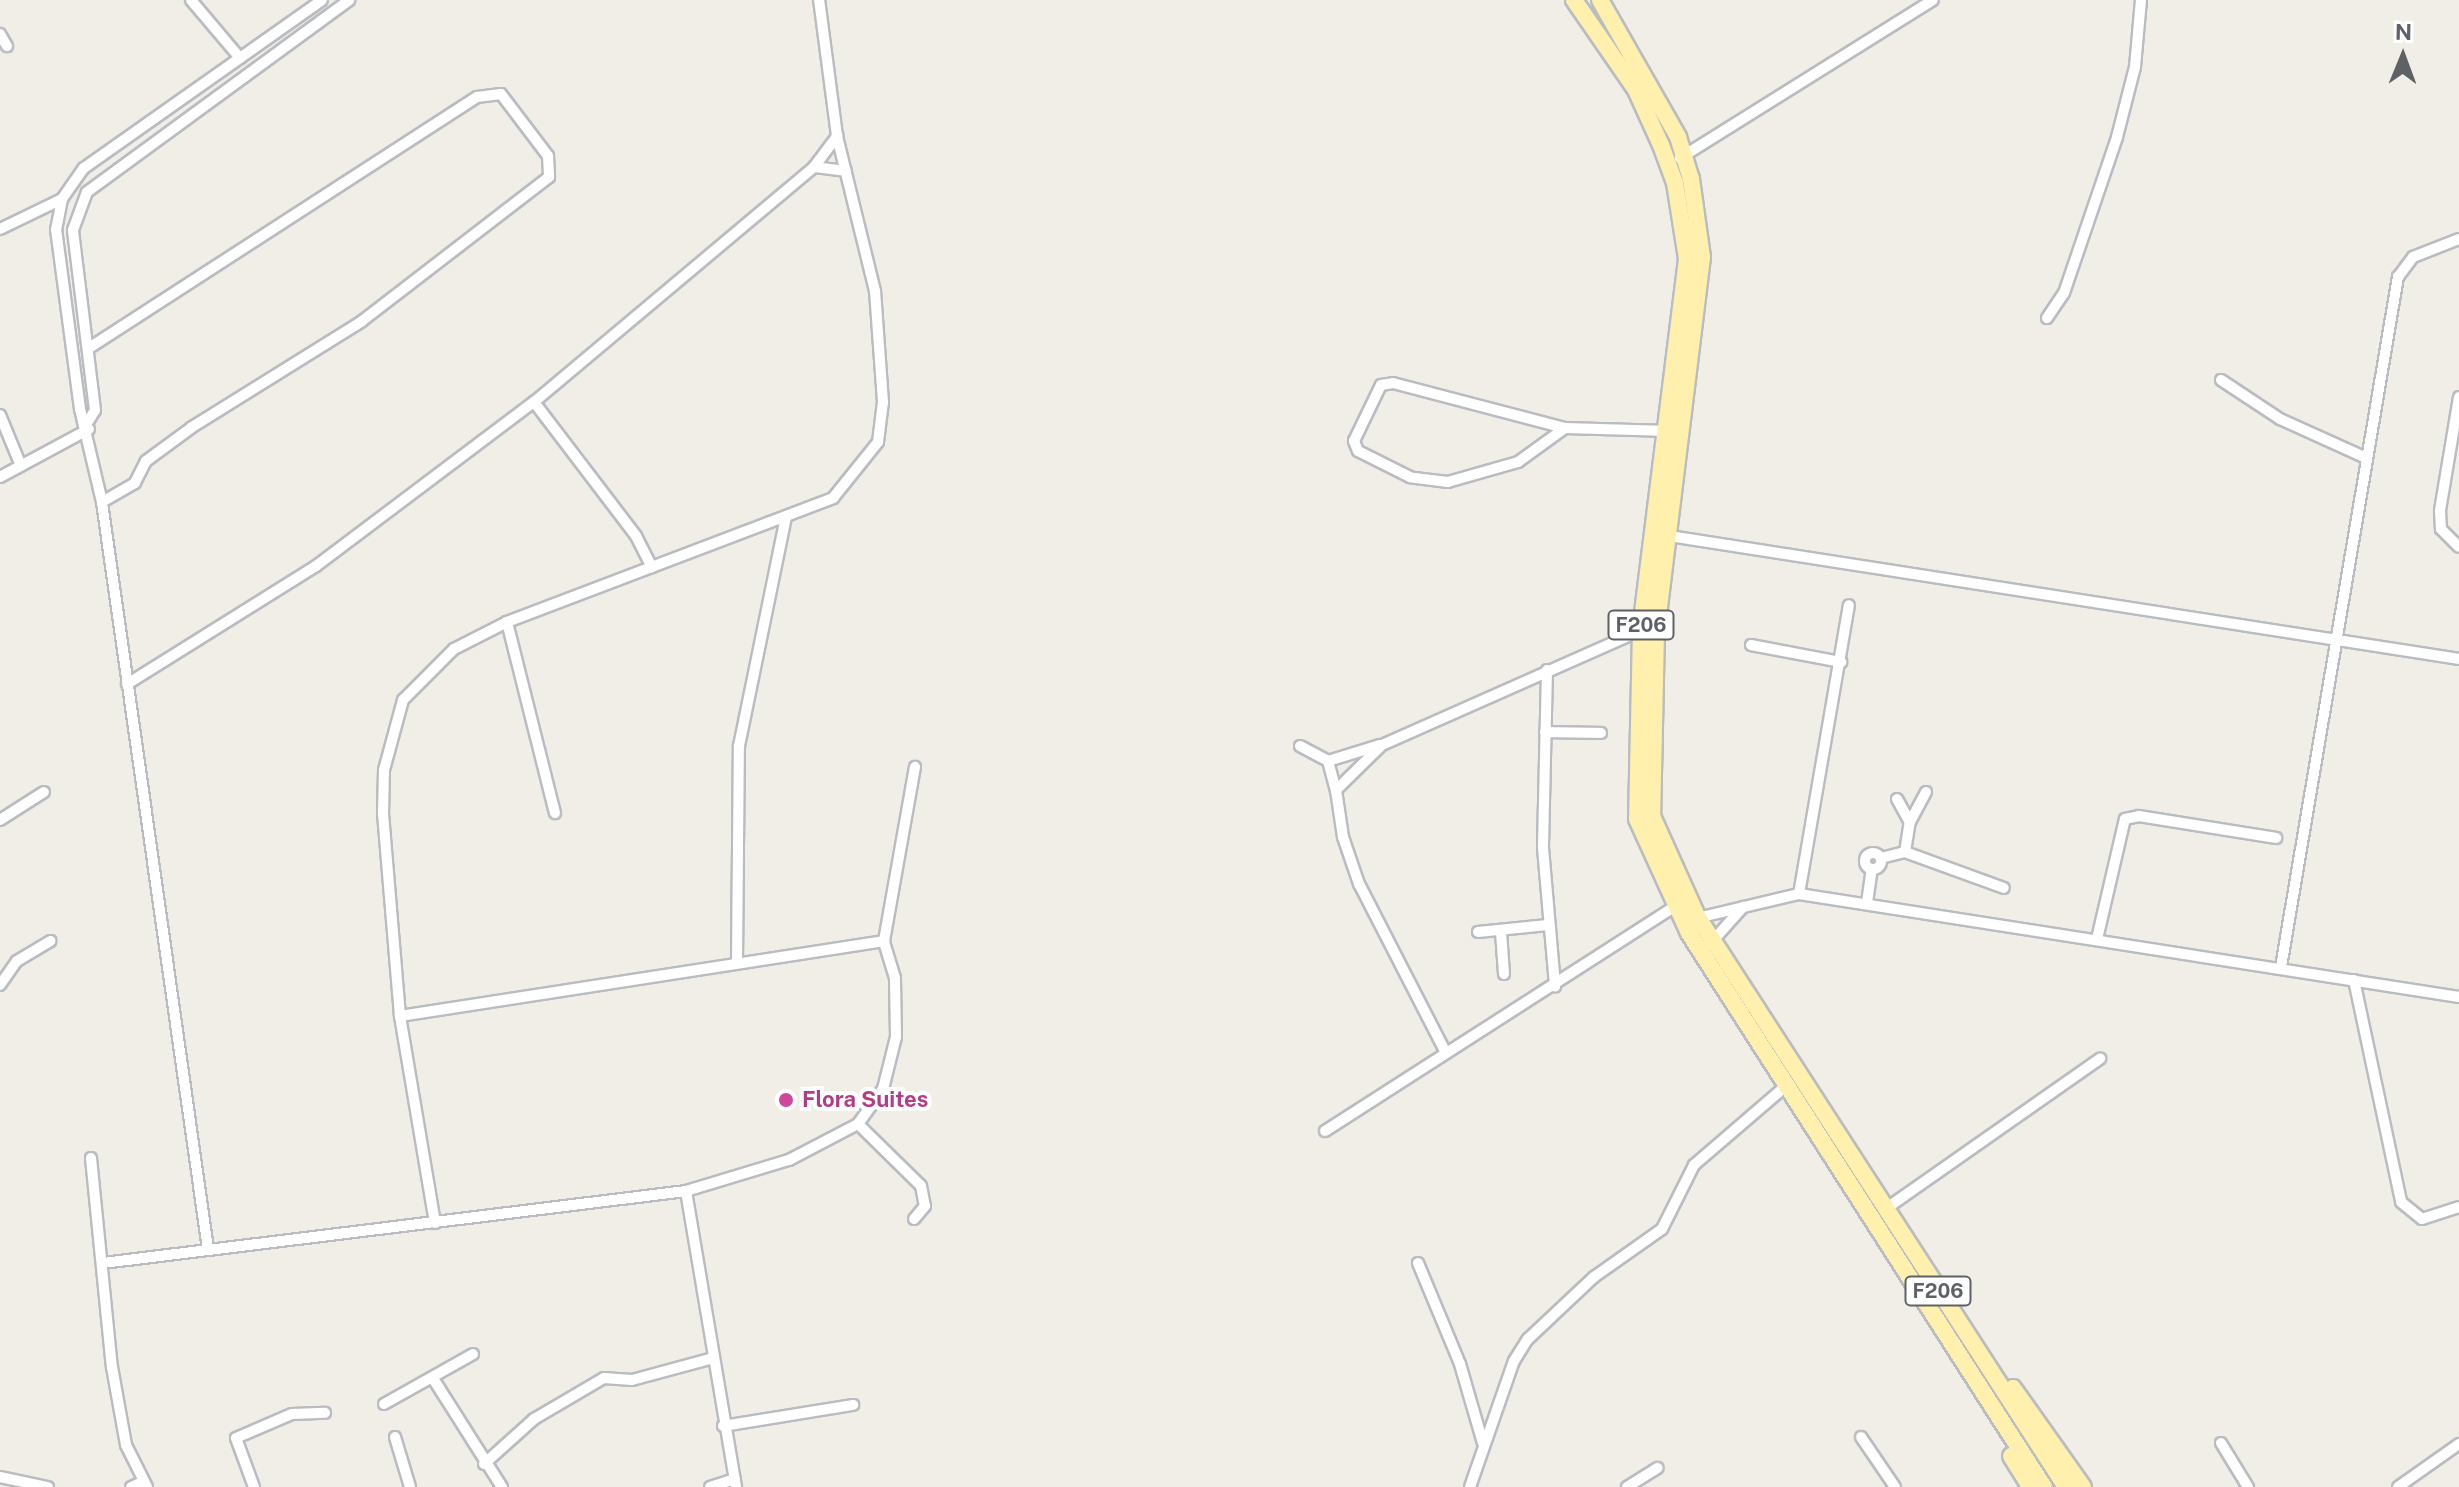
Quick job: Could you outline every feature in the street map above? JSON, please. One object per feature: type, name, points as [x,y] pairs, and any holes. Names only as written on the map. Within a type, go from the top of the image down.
[{"type":"main road","name":"F206","points":[[1574,0],[1636,90],[1668,166],[1687,259],[1669,431],[1665,535],[1641,630],[1637,819],[1674,907],[1691,921]]},
{"type":"main road","name":"F206","points":[[1600,0],[1653,86],[1684,156],[1702,257],[1665,535],[1656,631],[1652,816],[1691,921],[1993,1371],[2066,1487]]},
{"type":"main road","name":"F206","points":[[1707,946],[1786,1086],[1973,1380],[2033,1486]]},
{"type":"main road","points":[[1993,1371],[2030,1407],[2083,1487]]},
{"type":"street","points":[[191,0],[240,58]]},
{"type":"street","points":[[208,1249],[102,502],[88,426],[80,409],[56,230],[62,199],[84,168],[322,0]]},
{"type":"street","points":[[0,477],[88,426],[95,410],[73,230],[87,192],[349,0]]},
{"type":"street","points":[[435,1223],[400,1016],[383,814],[384,770],[394,725],[417,679],[454,649],[507,622],[833,498],[878,442],[883,402],[875,291],[837,136],[819,0]]},
{"type":"street","points":[[1668,166],[1933,0]]},
{"type":"street","points":[[2047,318],[2064,293],[2117,137],[2135,67],[2141,0]]},
{"type":"street","points":[[0,34],[7,46]]},
{"type":"street","points":[[89,348],[477,97],[501,94],[548,156],[549,177],[361,322],[191,428],[146,461],[135,483],[102,502]]},
{"type":"street","points":[[127,684],[316,566],[534,402],[814,167],[837,136]]},
{"type":"street","points":[[814,167],[846,171]]},
{"type":"street","points":[[0,229],[62,199]]},
{"type":"street","points":[[2281,967],[2364,457],[2398,277],[2413,257],[2459,239]]},
{"type":"street","points":[[2221,380],[2280,419],[2364,457]]},
{"type":"street","points":[[1565,428],[1518,462],[1448,482],[1410,477],[1358,451],[1354,441],[1386,383],[1565,428],[1669,431]]},
{"type":"street","points":[[2459,397],[2440,511],[2441,529],[2459,547]]},
{"type":"street","points":[[534,402],[636,536],[652,567]]},
{"type":"street","points":[[0,415],[21,466]]},
{"type":"street","points":[[737,962],[739,746],[786,518]]},
{"type":"street","points":[[1665,535],[2459,659]]},
{"type":"street","points":[[1799,894],[1849,605]]},
{"type":"street","points":[[507,622],[555,813]]},
{"type":"street","points":[[1300,746],[1328,761],[1382,745],[1641,630]]},
{"type":"street","points":[[1751,645],[1841,662]]},
{"type":"street","points":[[1547,670],[1548,925],[1555,986]]},
{"type":"street","points":[[1545,732],[1601,733]]},
{"type":"street","points":[[1336,790],[1382,745]]},
{"type":"street","points":[[1328,761],[1343,837],[1359,884],[1446,1053]]},
{"type":"street","points":[[103,1263],[686,1191],[789,1160],[858,1124],[883,1089],[896,1037],[895,978],[884,941],[915,767]]},
{"type":"street","points":[[0,820],[44,792]]},
{"type":"street","points":[[1905,852],[1910,822],[1926,792]]},
{"type":"street","points":[[1897,799],[1910,822]]},
{"type":"street","points":[[2097,939],[2125,819],[2139,816],[2276,838]]},
{"type":"street","points":[[1867,903],[1872,869],[1881,858],[1905,852],[2004,888]]},
{"type":"street","points":[[1691,921],[1799,894],[2459,997]]},
{"type":"street","points":[[1325,1131],[1674,907]]},
{"type":"street","points":[[1707,946],[1743,907]]},
{"type":"street","points":[[1478,932],[1548,925]]},
{"type":"street","points":[[1501,932],[1504,974]]},
{"type":"street","points":[[0,985],[17,961],[50,941]]},
{"type":"street","points":[[400,1016],[884,941]]},
{"type":"street","points":[[2354,980],[2401,1202],[2422,1219],[2459,1207]]},
{"type":"street","points":[[1884,1210],[2100,1059]]},
{"type":"street","points":[[1470,1487],[1483,1443],[1528,1339],[1594,1277],[1662,1229],[1694,1165],[1786,1086]]},
{"type":"street","points":[[858,1124],[921,1186],[925,1206],[914,1219]]},
{"type":"street","points":[[91,1158],[126,1445],[145,1484],[131,1487]]},
{"type":"street","points":[[686,1191],[710,1359],[736,1483],[710,1487]]},
{"type":"street","points":[[1418,1263],[1455,1349],[1483,1443]]},
{"type":"street","points":[[384,1404],[434,1380],[473,1354]]},
{"type":"street","points":[[484,1464],[534,1419],[604,1378],[632,1380],[710,1359]]},
{"type":"street","points":[[434,1380],[484,1464],[502,1487]]},
{"type":"street","points":[[723,1426],[853,1405]]},
{"type":"street","points":[[254,1487],[236,1438],[292,1414],[325,1413]]},
{"type":"street","points":[[395,1437],[410,1487]]},
{"type":"street","points":[[1861,1437],[1895,1487]]},
{"type":"street","points":[[2221,1443],[2248,1487]]},
{"type":"street","points":[[2398,1487],[2459,1444]]},
{"type":"street","points":[[1627,1487],[1657,1468]]},
{"type":"street","points":[[0,1477],[48,1487]]},
{"type":"place","name":"Flora Suites","points":[[786,1100]]}]
